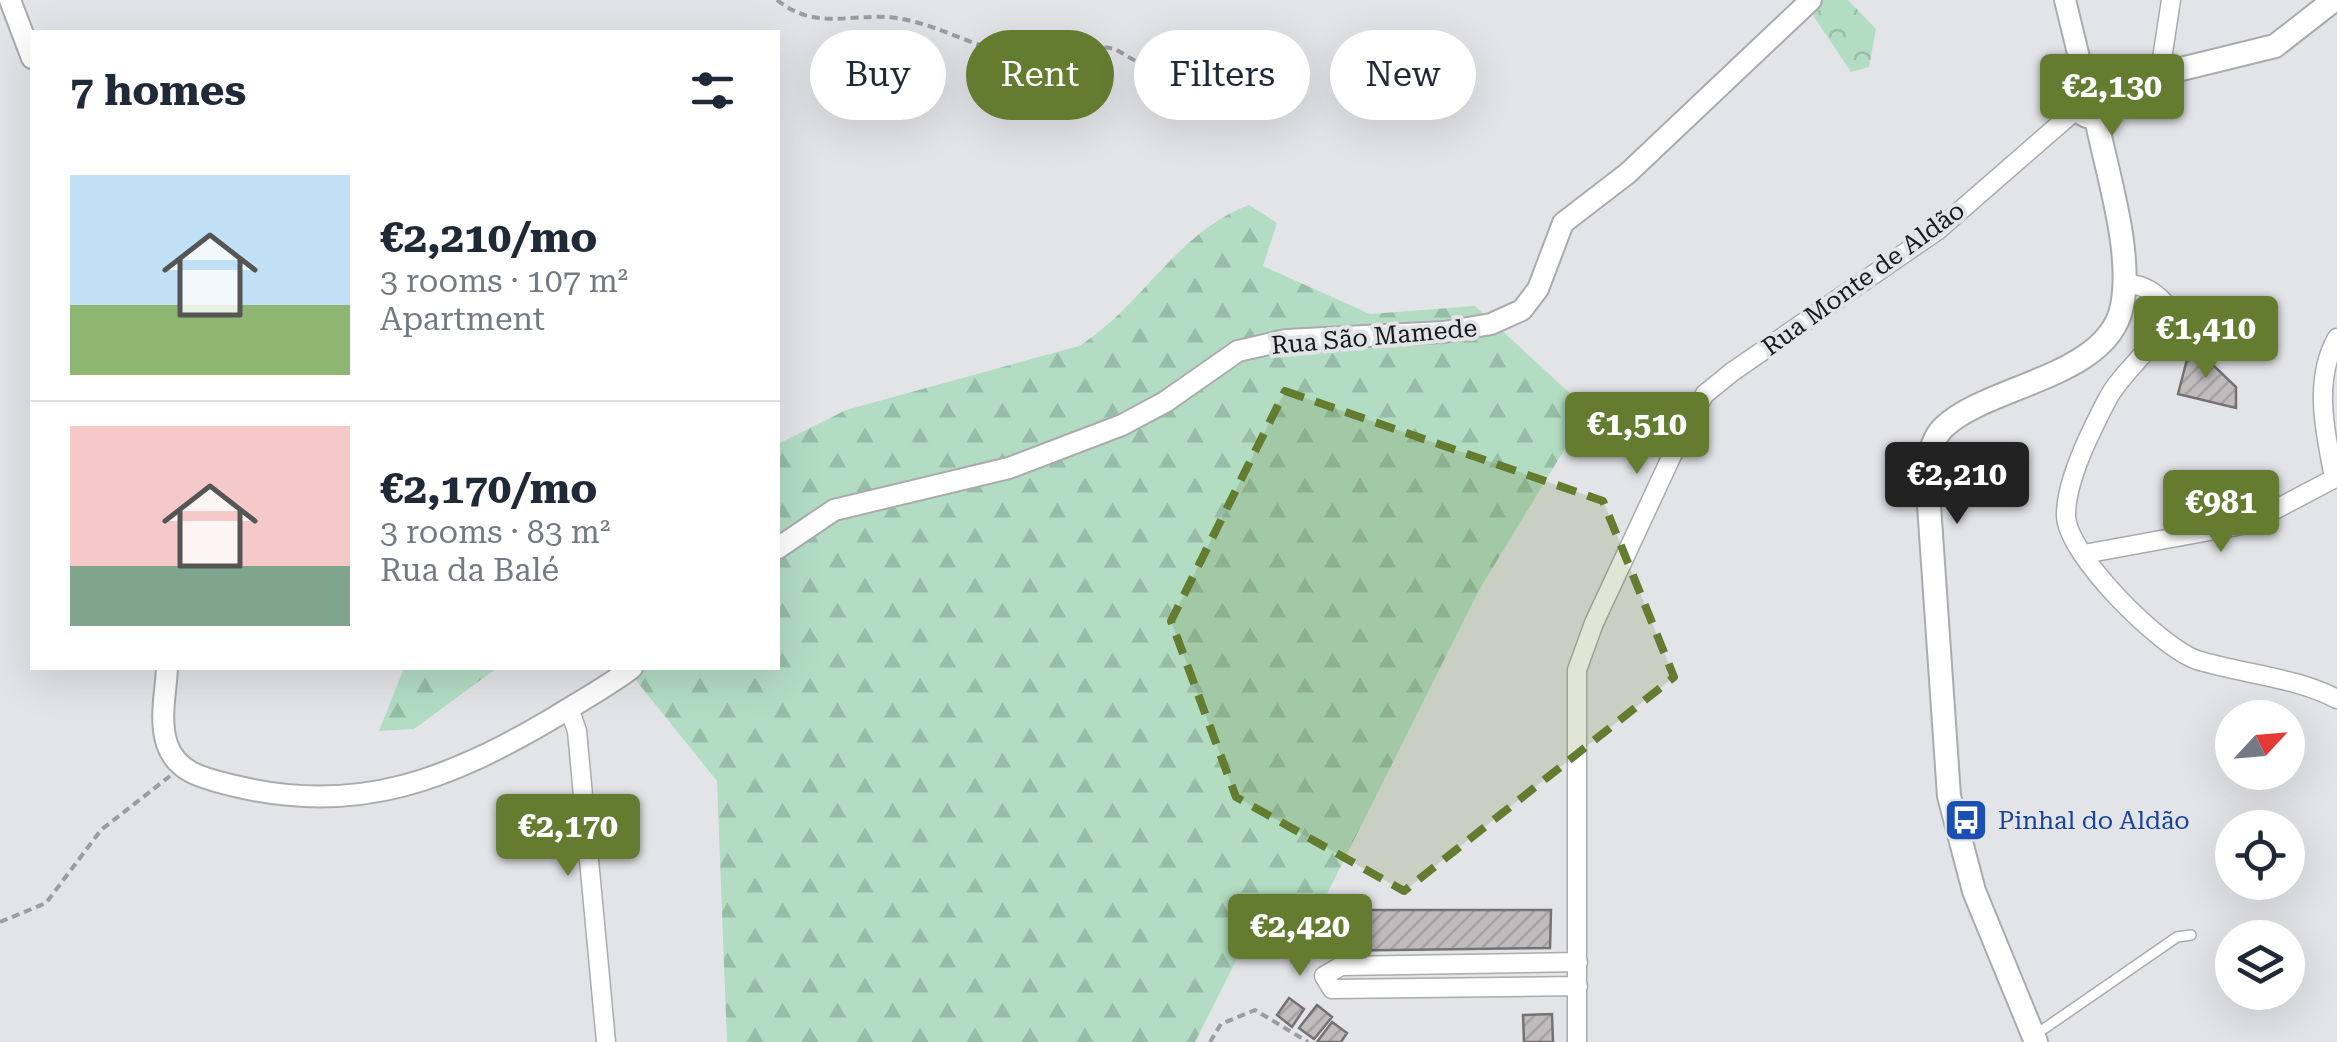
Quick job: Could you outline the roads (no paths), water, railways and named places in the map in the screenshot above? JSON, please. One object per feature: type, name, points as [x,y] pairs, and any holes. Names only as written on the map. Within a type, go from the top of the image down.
[{"type":"main road","points":[[2097,84],[2275,46],[2334,0]]},
{"type":"main road","points":[[2035,1039],[1974,892],[1949,796],[1929,452],[1944,427],[2032,384],[2101,343],[2122,310],[2125,283],[2086,113]]},
{"type":"street","points":[[10,0],[30,53]]},
{"type":"street","name":"Rua São Mamede","points":[[780,547],[834,510],[1009,468],[1122,425],[1165,402],[1238,351],[1286,340],[1444,332],[1491,324],[1522,310],[1538,289],[1563,224],[1628,173],[1811,0]]},
{"type":"street","points":[[2066,0],[2097,84],[2111,106],[2086,113],[2076,90],[2097,84]]},
{"type":"street","points":[[2160,72],[2171,0]]},
{"type":"street","name":"Rua Monte de Aldão","points":[[1577,1042],[1577,670],[1594,624],[1688,420],[1706,394],[1732,372],[1938,230],[2086,113]]},
{"type":"street","points":[[2125,283],[2142,285],[2159,294],[2170,308],[2169,322],[2114,385],[2070,493],[2068,530],[2084,554],[2176,651],[2337,699]]},
{"type":"street","points":[[2084,554],[2248,524],[2336,477],[2323,386],[2325,366],[2337,338]]},
{"type":"street","points":[[167,670],[163,720],[168,746],[181,767],[200,778],[312,796],[383,791],[442,776],[485,758],[629,670]]},
{"type":"street","points":[[569,708],[577,731],[606,1042]]},
{"type":"street","points":[[1578,962],[1341,966],[1324,976],[1332,990],[1578,986]]},
{"type":"lane","points":[[2035,1039],[2177,936],[2191,935]]},
{"type":"place","name":"Pinhal do Aldão","points":[[1966,820]]}]
